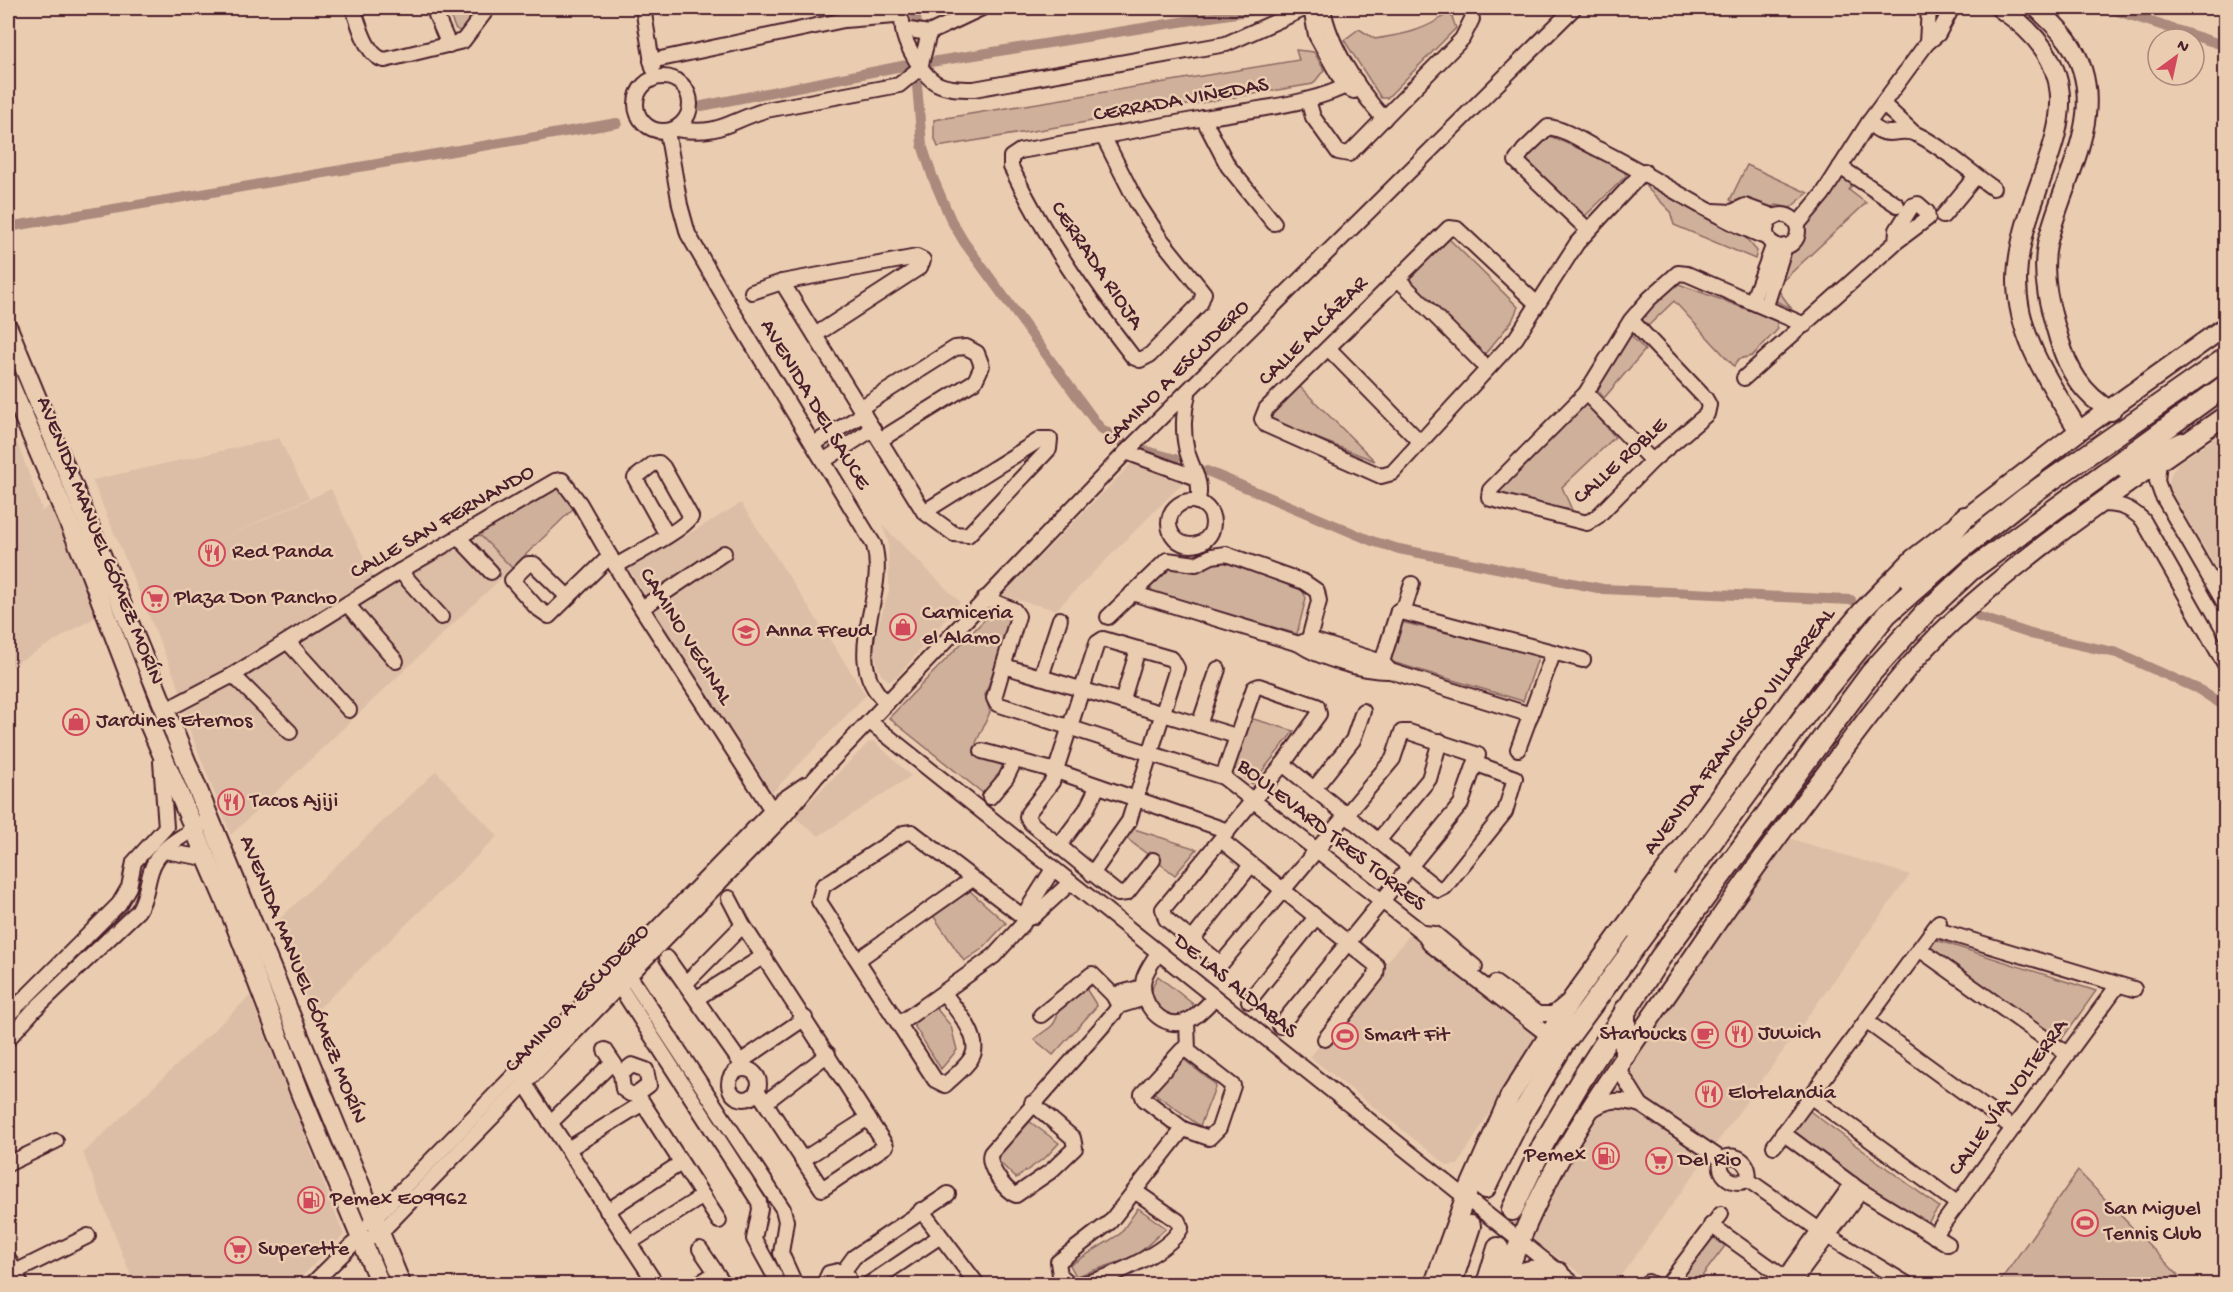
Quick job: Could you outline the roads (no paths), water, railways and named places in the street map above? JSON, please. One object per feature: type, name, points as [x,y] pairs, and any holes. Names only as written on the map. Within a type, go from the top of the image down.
[{"type":"highway","name":"AVENIDA FRANCISCO VILLARREAL","points":[[1485,1188],[1523,1112],[1564,1043],[1806,714],[1887,614],[1955,554],[2024,499],[2226,358]]},
{"type":"highway","points":[[1512,1210],[1545,1143],[1625,1010],[1660,958],[1821,737],[1879,664],[1926,612],[1971,570],[2226,385]]},
{"type":"highway","points":[[2075,495],[2182,443]]},
{"type":"highway","points":[[1887,614],[1934,551],[1965,517]]},
{"type":"highway","points":[[1627,927],[1733,812]]},
{"type":"highway","points":[[1625,1010],[1625,1055]]},
{"type":"highway","points":[[1451,1284],[1470,1226]]},
{"type":"highway","points":[[1487,1284],[1498,1248]]},
{"type":"main road","points":[[2000,8],[2028,28],[2040,42],[2055,69],[2059,84],[2060,123],[2024,230],[2017,282],[2030,341],[2043,372],[2079,431]]},
{"type":"main road","points":[[2037,8],[2068,41],[2075,54],[2085,81],[2088,103],[2081,142],[2047,244],[2045,283],[2063,353],[2073,375],[2095,401],[2110,411]]},
{"type":"main road","name":"AVENIDA FRANCISCO VILLARREAL","points":[[1434,1284],[1465,1198],[1510,1096],[1572,999],[1627,927],[1638,906],[1806,678],[1862,611],[1912,559],[2079,431],[2226,326]]},
{"type":"main road","name":"AVENIDA MANUEL GÓMEZ MORÍN","points":[[8,328],[401,1284]]},
{"type":"main road","name":"AVENIDA MANUEL GÓMEZ MORÍN","points":[[8,381],[90,572],[161,754],[235,924],[301,1095],[380,1284]]},
{"type":"main road","points":[[1504,1284],[1520,1240],[1549,1174],[1583,1116],[1791,818],[1899,678],[1947,628],[1999,581],[2182,443],[2226,415]]},
{"type":"main road","points":[[1504,1284],[1520,1272],[1533,1268],[1559,1272]]},
{"type":"street","points":[[353,8],[370,49],[379,59],[463,41],[488,8]]},
{"type":"street","points":[[433,8],[449,45]]},
{"type":"street","points":[[644,8],[651,61],[656,77]]},
{"type":"street","points":[[843,20],[858,8]]},
{"type":"street","points":[[903,29],[929,33],[982,8]]},
{"type":"street","points":[[651,61],[843,20],[900,11],[905,41],[920,68],[934,83],[951,89],[974,89],[1226,44],[1306,8]]},
{"type":"street","points":[[1311,8],[1322,33],[1354,87],[1384,119]]},
{"type":"street","points":[[1322,33],[1323,8]]},
{"type":"street","name":"CAMINO A ESCUDERO","points":[[312,1284],[376,1225],[621,972],[870,722],[985,598],[1126,452],[1574,8]]},
{"type":"street","points":[[1927,43],[1929,8]]},
{"type":"street","points":[[1797,225],[1820,200],[1869,123],[1927,43],[1938,33],[1952,8]]},
{"type":"street","points":[[1308,100],[1313,117],[1338,152],[1344,155],[1352,152],[1462,39],[1472,19]]},
{"type":"street","points":[[671,130],[687,116],[690,108],[687,90],[674,79],[656,77],[641,87],[636,95],[637,114],[649,128],[701,133],[727,127],[766,110],[898,85],[920,68],[929,33]]},
{"type":"street","name":"CERRADA VIÑEDAS","points":[[1011,157],[1020,151],[1308,100],[1354,87]]},
{"type":"street","points":[[1883,104],[1915,134],[1993,188]]},
{"type":"street","points":[[1203,118],[1228,166],[1274,224]]},
{"type":"street","points":[[1869,123],[1878,132],[1885,134],[1915,134]]},
{"type":"street","points":[[1588,230],[1519,166],[1516,158],[1548,126],[1644,171],[1714,211],[1727,223],[1774,234],[1797,236],[1797,225],[1790,217],[1774,234],[1759,304]]},
{"type":"street","name":"AVENIDA DEL SAUCE","points":[[671,130],[680,205],[688,234],[734,314],[870,536],[877,554],[866,663],[874,692],[887,703]]},
{"type":"street","name":"CERRADA RIOJA","points":[[1011,157],[1011,166],[1037,221],[1065,266],[1133,357],[1140,360],[1150,356],[1193,311],[1204,293],[1160,238],[1136,201],[1103,136]]},
{"type":"street","points":[[1840,167],[1897,205]]},
{"type":"street","name":"CALLE ALCÁZAR","points":[[1537,304],[1453,228],[1445,230],[1266,409],[1262,419],[1266,425],[1381,476],[1395,470],[1516,338],[1537,304],[1561,265],[1588,230],[1644,171]]},
{"type":"street","points":[[1943,216],[1976,176]]},
{"type":"street","points":[[1714,211],[1732,212],[1745,206],[1774,234]]},
{"type":"street","points":[[1744,378],[1896,242]]},
{"type":"street","points":[[752,292],[782,282],[917,257],[923,260],[920,267],[815,335]]},
{"type":"street","points":[[1652,461],[1586,393],[1631,320],[1649,299],[1681,273],[1805,325]]},
{"type":"street","name":"CALLE ALCÁZAR","points":[[1398,279],[1487,368]]},
{"type":"street","points":[[782,282],[924,512],[954,534],[968,534],[1049,449],[1050,439],[1041,439],[924,512]]},
{"type":"street","name":"CALLE ROBLE","points":[[1586,393],[1490,490],[1489,497],[1494,501],[1587,523],[1598,516],[1652,461],[1707,414],[1709,405],[1705,398],[1631,320]]},
{"type":"street","points":[[819,452],[869,422],[955,348],[966,347],[977,353],[982,366],[975,381],[869,422],[819,452]]},
{"type":"street","points":[[1328,348],[1420,442]]},
{"type":"street","points":[[1189,392],[1183,414],[1184,433],[1201,487],[1197,502]]},
{"type":"street","points":[[1126,452],[1197,478]]},
{"type":"street","points":[[2159,461],[2157,481],[2162,495],[2226,606]]},
{"type":"street","points":[[568,597],[613,561],[667,535],[691,518],[663,467],[658,463],[638,473],[635,478],[667,535]]},
{"type":"street","name":"CAMINO VECINAL","points":[[555,481],[562,480],[566,484],[775,816]]},
{"type":"street","name":"CALLE SAN FERNANDO","points":[[166,710],[233,675],[400,571],[555,481]]},
{"type":"street","points":[[1197,502],[1209,510],[1212,517],[1211,532],[1201,543],[1186,544],[1173,536],[1169,521],[1176,508],[1182,503],[1197,502]]},
{"type":"street","points":[[2101,504],[2117,504],[2129,508],[2143,520],[2226,666]]},
{"type":"street","points":[[459,538],[491,572]]},
{"type":"street","points":[[1201,543],[1208,557]]},
{"type":"street","points":[[1180,561],[1186,544]]},
{"type":"street","points":[[642,608],[724,553]]},
{"type":"street","points":[[1108,617],[1163,562],[1180,561],[1196,564],[1208,557],[1232,555],[1311,585],[1317,591],[1319,601],[1304,642]]},
{"type":"street","points":[[400,571],[441,617]]},
{"type":"street","points":[[1386,667],[1398,611],[1406,606],[1412,584]]},
{"type":"street","points":[[1132,593],[1386,667],[1531,715]]},
{"type":"street","points":[[985,598],[1018,613],[1004,666],[1236,736]]},
{"type":"street","points":[[347,604],[396,662]]},
{"type":"street","points":[[1398,611],[1553,654],[1583,660]]},
{"type":"street","points":[[1041,677],[1060,619]]},
{"type":"street","points":[[1092,874],[1126,827],[1177,668],[1172,659],[1107,639],[1097,643],[1052,782],[1028,813],[1029,820],[1092,874],[1122,896],[1153,860]]},
{"type":"street","points":[[288,642],[349,710]]},
{"type":"street","points":[[1122,702],[1138,649]]},
{"type":"street","points":[[1518,749],[1553,654]]},
{"type":"street","name":"BOULEVARD TRES TORRES","points":[[1004,666],[994,698],[1001,706],[1223,777],[1423,933],[1430,944],[1503,995],[1548,1035]]},
{"type":"street","points":[[1199,725],[1218,669]]},
{"type":"street","points":[[233,675],[290,732]]},
{"type":"street","points":[[1223,777],[1250,693],[1257,687],[1314,704],[1319,714],[1283,764],[1163,909],[1166,919],[1218,963],[1224,963],[1393,759],[1402,732],[1440,741],[1478,755],[1477,764],[1461,804],[1280,1026]]},
{"type":"street","points":[[1314,789],[1353,740],[1364,711]]},
{"type":"street","name":"DE LAS ALDABAS","points":[[870,722],[1574,1284]]},
{"type":"street","points":[[1378,841],[1429,779],[1440,741]]},
{"type":"street","points":[[982,751],[1056,771],[1137,797],[1225,835],[1251,865],[1377,966],[1378,971],[1325,1039]]},
{"type":"street","points":[[161,754],[166,848]]},
{"type":"street","points":[[990,797],[1006,778],[1015,760]]},
{"type":"street","points":[[1283,764],[1434,888],[1442,890],[1505,812],[1515,778],[1477,764]]},
{"type":"street","points":[[1059,846],[1086,810],[1098,786]]},
{"type":"street","points":[[8,1039],[138,911],[145,900],[153,864],[166,848],[210,818]]},
{"type":"street","points":[[24,1022],[10,1012],[124,898],[134,862],[166,827]]},
{"type":"street","points":[[944,993],[969,1030],[974,1050],[970,1058],[945,1085],[935,1080],[819,900],[823,886],[907,832],[920,837],[971,880],[1026,919]]},
{"type":"street","points":[[166,848],[205,858]]},
{"type":"street","points":[[1192,940],[1251,865]]},
{"type":"street","points":[[1026,919],[1027,910],[1053,869]]},
{"type":"street","points":[[859,959],[971,880]]},
{"type":"street","points":[[899,1024],[994,956],[1026,919],[1034,916],[1070,883]]},
{"type":"street","points":[[667,958],[742,1065],[758,1079],[761,1096],[819,1187],[826,1188],[886,1146],[743,925],[729,898]]},
{"type":"street","points":[[106,917],[119,929]]},
{"type":"street","points":[[1249,1001],[1316,917]]},
{"type":"street","points":[[686,983],[743,925]]},
{"type":"street","points":[[1774,1146],[1937,926],[2134,989]]},
{"type":"street","points":[[1919,949],[2067,1054]]},
{"type":"street","points":[[1158,953],[1146,973],[1144,992],[1153,1012],[1166,1020],[1182,1021],[1214,998]]},
{"type":"street","points":[[697,998],[764,956]]},
{"type":"street","points":[[621,972],[620,987],[777,1202],[786,1221],[781,1253],[795,1284]]},
{"type":"street","points":[[621,972],[670,1056]]},
{"type":"street","points":[[1041,1015],[1090,975],[1094,975],[1116,1000]]},
{"type":"street","name":"CALLE VÍA VOLTERRA","points":[[1934,1236],[2118,985]]},
{"type":"street","name":"CAMINO A ESCUDERO","points":[[376,1225],[525,1084],[620,987]]},
{"type":"street","points":[[1032,1103],[1073,1138],[1075,1148],[1051,1171],[1018,1195],[1009,1191],[991,1164],[990,1154],[1116,1000],[1144,992]]},
{"type":"street","points":[[1503,995],[1544,1016],[1553,1014],[1572,999]]},
{"type":"street","points":[[732,1091],[731,1077],[742,1065],[805,1018]]},
{"type":"street","points":[[1182,1021],[1187,1052],[1233,1086],[1217,1132],[1212,1137],[1204,1138],[1183,1129],[1144,1099],[1142,1094],[1187,1052]]},
{"type":"street","points":[[1866,1021],[2013,1128]]},
{"type":"street","points":[[732,1091],[749,1098],[761,1096],[828,1054]]},
{"type":"street","points":[[1625,1055],[1621,1074],[1641,1105]]},
{"type":"street","points":[[550,1123],[609,1056],[621,1074],[623,1089],[640,1098],[719,1221]]},
{"type":"street","points":[[621,1074],[632,1065],[640,1066],[670,1056]]},
{"type":"street","points":[[568,1149],[640,1098],[649,1085],[650,1077],[670,1056]]},
{"type":"street","points":[[640,1066],[650,1077]]},
{"type":"street","points":[[525,1084],[656,1284]]},
{"type":"street","points":[[707,1108],[732,1091]]},
{"type":"street","points":[[1810,1096],[1958,1204]]},
{"type":"street","points":[[1583,1116],[1610,1100],[1620,1099],[1641,1105],[1721,1159]]},
{"type":"street","points":[[707,1108],[759,1202],[760,1209],[754,1236],[764,1260],[779,1284]]},
{"type":"street","points":[[802,1160],[868,1118]]},
{"type":"street","points":[[1070,1284],[1060,1275],[1058,1262],[1110,1222],[1136,1192],[1183,1129]]},
{"type":"street","points":[[1783,1133],[1857,1187],[1948,1244]]},
{"type":"street","points":[[8,1164],[56,1141]]},
{"type":"street","points":[[1721,1159],[1731,1156],[1742,1160],[1749,1169],[1748,1180]]},
{"type":"street","points":[[1721,1159],[1721,1168],[1725,1177],[1734,1182],[1748,1180],[1824,1233],[1907,1284]]},
{"type":"street","points":[[607,1211],[681,1163]]},
{"type":"street","points":[[1711,1225],[1791,1282],[1857,1187]]},
{"type":"street","points":[[1080,1284],[1137,1262],[1158,1250],[1179,1233],[1181,1228],[1178,1221],[1136,1192]]},
{"type":"street","points":[[823,1284],[829,1273],[847,1278],[854,1257],[948,1194]]},
{"type":"street","points":[[629,1243],[702,1196]]},
{"type":"street","points":[[760,1209],[777,1202]]},
{"type":"street","points":[[921,1210],[939,1237],[977,1284]]},
{"type":"street","points":[[1668,1284],[1721,1214]]},
{"type":"street","points":[[8,1258],[18,1278],[88,1236]]},
{"type":"street","points":[[869,1284],[939,1237]]},
{"type":"street","points":[[698,1284],[720,1279],[700,1249]]},
{"type":"street","points":[[764,1260],[781,1253]]},
{"type":"waterway","points":[[915,8],[917,24]]},
{"type":"waterway","points":[[931,62],[1267,8]]},
{"type":"waterway","points":[[2108,8],[2226,46]]},
{"type":"waterway","points":[[702,106],[907,65]]},
{"type":"waterway","points":[[917,85],[922,145],[951,220],[964,242],[1100,428],[1122,442]]},
{"type":"waterway","points":[[8,227],[617,123]]},
{"type":"waterway","points":[[1140,449],[1175,459]]},
{"type":"waterway","points":[[1207,471],[1372,541],[1399,549],[1603,589],[1851,600]]},
{"type":"waterway","points":[[1979,617],[2031,634],[2117,653],[2198,689],[2226,707]]},
{"type":"place","name":"Red Panda","points":[[212,553]]},
{"type":"place","name":"Plaza Don Pancho","points":[[155,599]]},
{"type":"place","name":"Carniceria el Alamo","points":[[903,627]]},
{"type":"place","name":"Anna Freud","points":[[746,632]]},
{"type":"place","name":"Jardines Eternos","points":[[76,722]]},
{"type":"place","name":"Tacos Ajiji","points":[[231,802]]},
{"type":"place","name":"Juwich","points":[[1739,1034]]},
{"type":"place","name":"Starbucks","points":[[1705,1035]]},
{"type":"place","name":"Smart Fit","points":[[1345,1036]]},
{"type":"place","name":"Elotelandia","points":[[1709,1094]]},
{"type":"place","name":"Pemex","points":[[1606,1156]]},
{"type":"place","name":"Del Rio","points":[[1659,1161]]},
{"type":"place","name":"Pemex E09962","points":[[311,1200]]},
{"type":"place","name":"San Miguel Tennis Club","points":[[2085,1223]]},
{"type":"place","name":"Superette","points":[[238,1250]]}]
